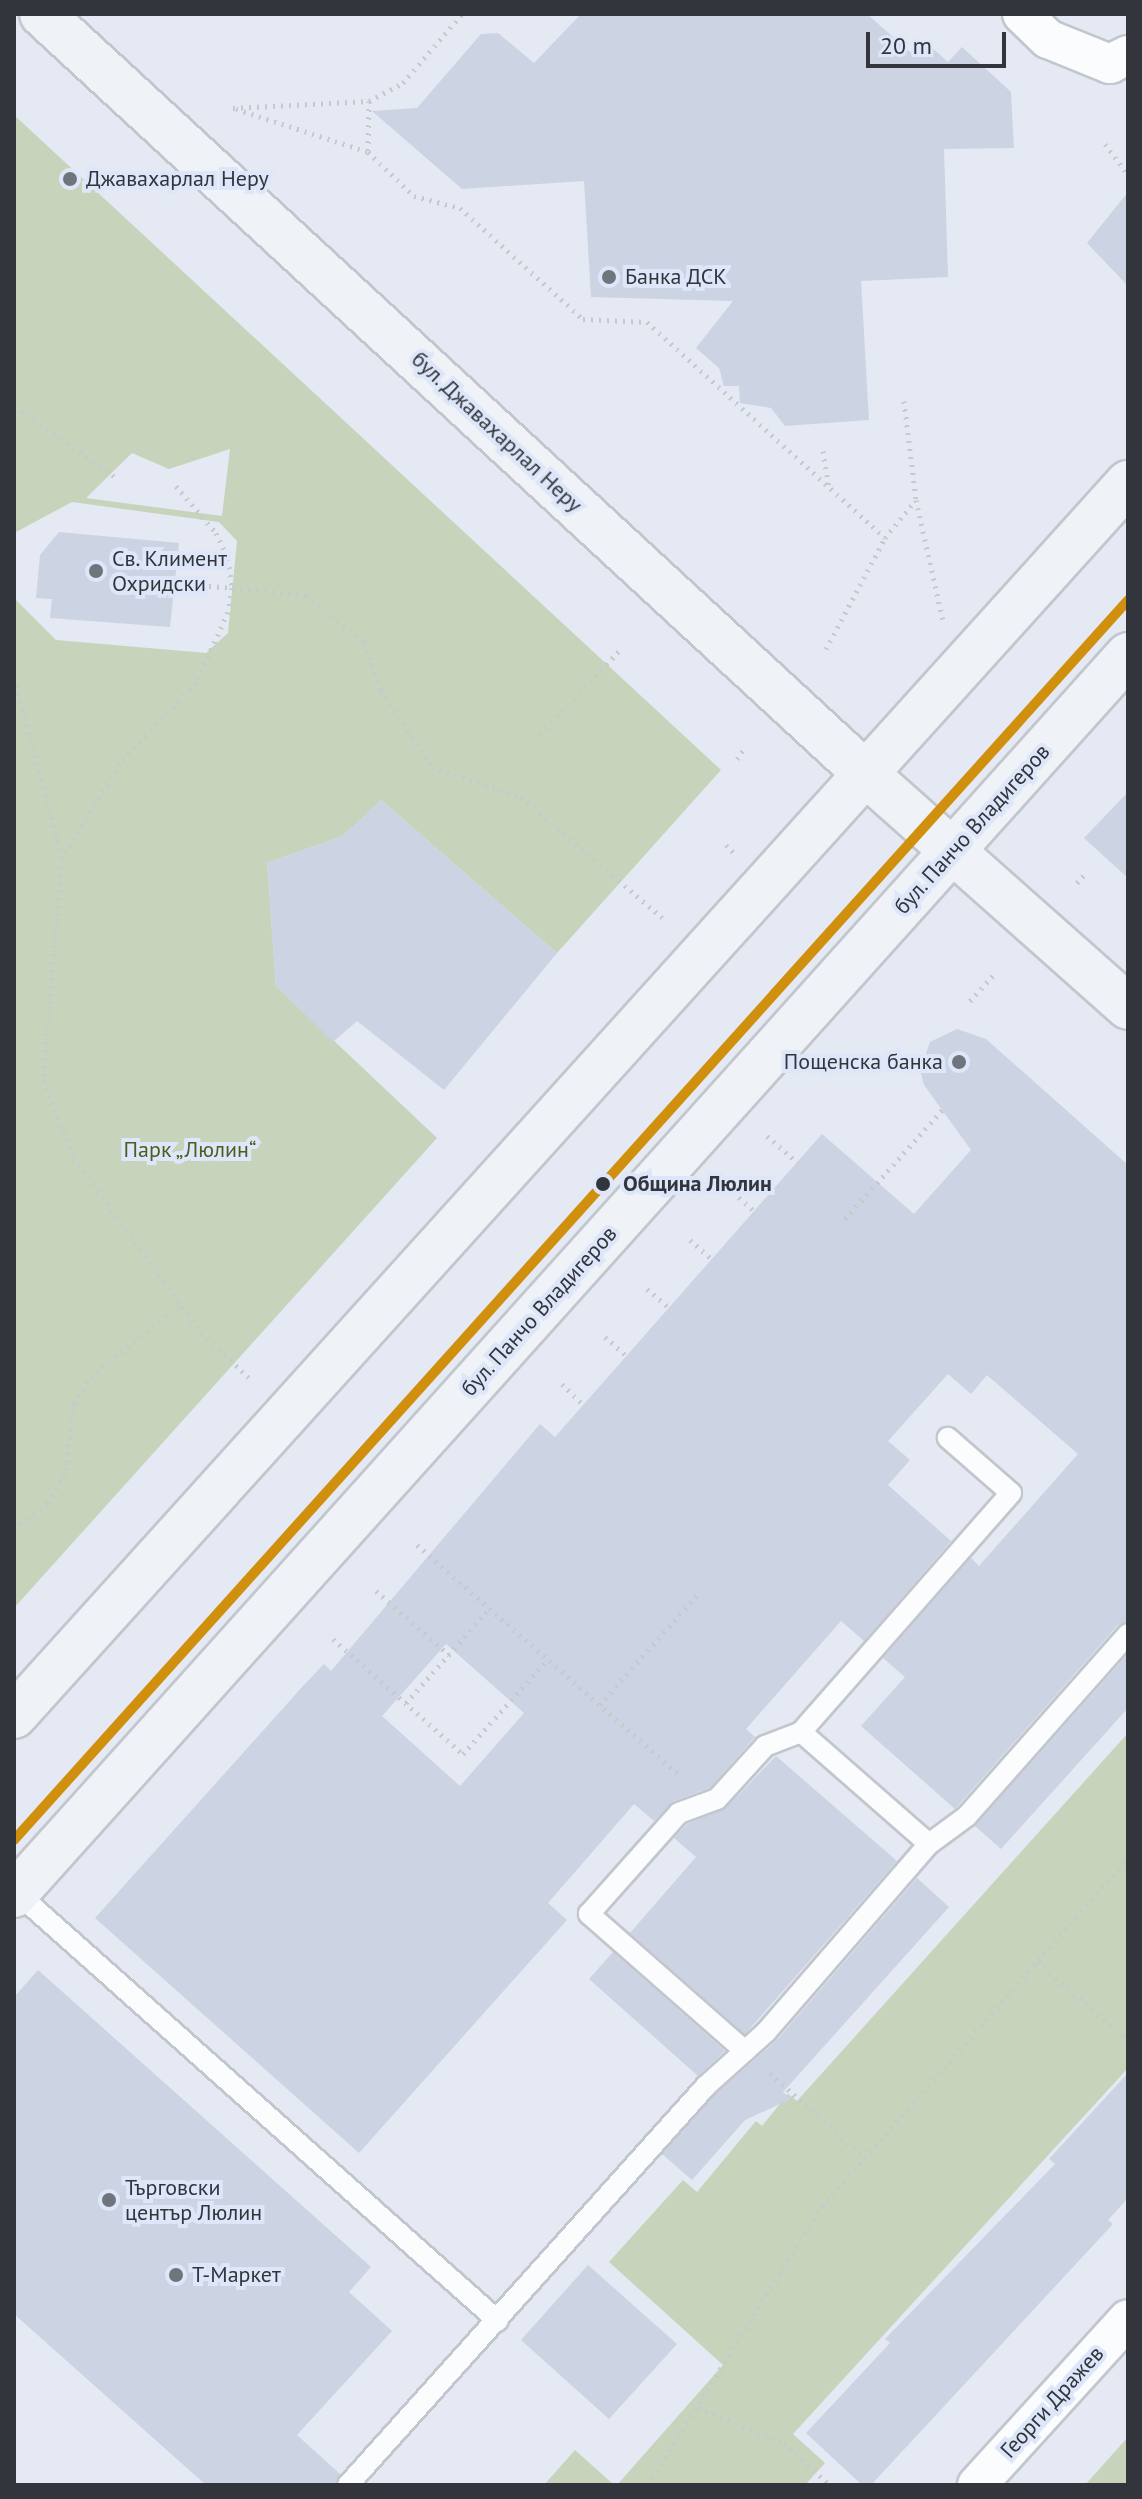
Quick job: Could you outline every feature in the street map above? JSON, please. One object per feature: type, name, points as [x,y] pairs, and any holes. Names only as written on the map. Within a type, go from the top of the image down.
[{"type":"main road","name":"бул. Джавахарлал Неру","points":[[42,14],[867,775],[1128,1007]]},
{"type":"main road","points":[[14,1716],[1128,483]]},
{"type":"main road","name":"бул. Панчо Владигеров","points":[[15,1893],[1128,655]]},
{"type":"street","points":[[1022,14],[1048,39],[1119,59]]},
{"type":"street","name":"Георги Дражев","points":[[977,2485],[1128,2319]]},
{"type":"lane","points":[[745,2051],[589,1914],[679,1813],[710,1802],[765,1746],[801,1732],[1011,1493],[948,1438]]},
{"type":"lane","points":[[358,2481],[706,2086],[745,2051],[929,1844],[967,1816],[1128,1634]]},
{"type":"lane","points":[[801,1732],[929,1844]]},
{"type":"lane","points":[[15,1893],[498,2321]]},
{"type":"path","points":[[462,14],[403,83],[369,101],[233,108],[368,152],[414,196],[460,208],[583,319],[647,322],[885,538]]},
{"type":"path","points":[[368,152],[369,101]]},
{"type":"path","points":[[1105,144],[1128,174]]},
{"type":"path","points":[[904,401],[916,500],[943,622]]},
{"type":"path","points":[[14,406],[114,476]]},
{"type":"path","points":[[823,451],[829,488]]},
{"type":"path","points":[[62,858],[120,763],[196,683],[228,612],[232,588],[228,559],[216,533],[176,486]]},
{"type":"path","points":[[826,649],[885,538],[916,500]]},
{"type":"path","points":[[153,581],[306,595],[364,642],[381,690],[432,767],[521,797],[664,919]]},
{"type":"path","points":[[540,734],[622,648]]},
{"type":"path","points":[[14,678],[62,858],[43,1080],[74,1158],[180,1305],[251,1380]]},
{"type":"path","points":[[737,759],[745,748]]},
{"type":"path","points":[[1077,883],[1087,872]]},
{"type":"path","points":[[970,1001],[994,974]]},
{"type":"path","points":[[845,1219],[943,1109]]},
{"type":"path","points":[[767,1136],[798,1163]]},
{"type":"path","points":[[733,1192],[755,1212]]},
{"type":"path","points":[[844,1204],[852,1211]]},
{"type":"path","points":[[690,1240],[713,1260]]},
{"type":"path","points":[[647,1289],[670,1308]]},
{"type":"path","points":[[14,1529],[48,1503],[66,1470],[74,1404],[90,1377],[180,1305]]},
{"type":"path","points":[[605,1337],[627,1356]]},
{"type":"path","points":[[562,1384],[584,1405]]},
{"type":"path","points":[[417,1545],[710,1802]]},
{"type":"path","points":[[376,1591],[449,1655]]},
{"type":"path","points":[[600,1705],[697,1595]]},
{"type":"path","points":[[406,1703],[490,1608]]},
{"type":"path","points":[[333,1639],[463,1754],[548,1659]]},
{"type":"path","points":[[648,2485],[822,2206],[1128,1859]]},
{"type":"path","points":[[1037,1962],[1127,2040]]},
{"type":"path","points":[[745,2051],[864,2158]]},
{"type":"path","points":[[698,2408],[784,2443],[830,2485]]},
{"type":"green space","name":"Парк „Люлин“","points":[[14,115],[721,770],[557,953],[381,800],[343,836],[267,863],[276,986],[437,1138],[14,1608],[14,598],[56,640],[206,653],[228,633],[237,541],[219,522],[72,502],[16,532],[14,545]],"holes":[[[230,449],[222,516],[86,498],[132,453],[169,469]]]},
{"type":"green space","points":[[1128,1733],[1128,2068],[793,2434],[825,2463],[805,2485],[617,2485],[723,2365],[609,2262],[683,2180],[697,2192],[756,2121],[762,2126],[788,2094],[797,2101]]},
{"type":"green space","points":[[1128,2437],[1128,2485],[1085,2485]]},
{"type":"green space","points":[[575,2450],[614,2485],[544,2485]]},
{"type":"building","points":[[581,14],[867,14],[917,58],[929,45],[948,62],[962,47],[1011,92],[1014,148],[944,149],[948,277],[861,281],[869,420],[785,426],[771,408],[740,403],[739,386],[724,386],[719,368],[696,348],[733,301],[591,297],[584,181],[462,189],[372,111],[417,108],[481,34],[498,33],[534,63]]},
{"type":"building","points":[[1128,192],[1128,286],[1087,243]]},
{"type":"building","name":"Св. Климент Охридски","points":[[59,532],[179,543],[170,627],[50,618],[52,599],[36,598],[40,555]]},
{"type":"building","points":[[1128,792],[1128,878],[1084,838]]},
{"type":"building","points":[[381,800],[557,953],[444,1090],[357,1021],[333,1042],[276,986],[267,863],[343,836]]},
{"type":"building","points":[[957,1029],[986,1039],[1128,1165],[1128,1621],[1118,1625],[955,1809],[861,1726],[905,1677],[883,1658],[971,1558],[979,1566],[1078,1454],[987,1375],[971,1394],[948,1374],[888,1441],[910,1460],[888,1485],[951,1541],[864,1641],[841,1621],[746,1729],[755,1737],[710,1788],[674,1801],[654,1821],[634,1804],[548,1903],[567,1920],[359,2153],[95,1918],[324,1664],[331,1671],[540,1424],[555,1437],[822,1134],[914,1214],[971,1150],[924,1085],[920,1070],[930,1042]],"holes":[[[446,1644],[524,1713],[460,1786],[382,1716]]]},
{"type":"building","points":[[1128,1654],[1128,1708],[1001,1849],[975,1826]]},
{"type":"building","points":[[776,1756],[897,1861],[745,2034],[630,1933],[696,1857],[674,1838],[687,1824],[726,1808]]},
{"type":"building","points":[[917,1878],[949,1907],[783,2092],[791,2099],[745,2120],[692,2180],[662,2154],[715,2095],[776,2041]]},
{"type":"building","points":[[613,1952],[725,2051],[698,2076],[589,1979]]},
{"type":"building","points":[[38,1970],[371,2267],[349,2292],[392,2331],[297,2435],[340,2474],[335,2485],[206,2485],[14,2314],[14,1997]]},
{"type":"building","points":[[1128,2073],[1128,2198],[1108,2220],[1113,2224],[871,2485],[862,2485],[806,2433],[890,2343],[885,2339],[1055,2164],[1049,2159]]},
{"type":"building","points":[[588,2265],[677,2344],[609,2419],[521,2340]]},
{"type":"transit line","points":[[14,1840],[1128,600]]},
{"type":"place","name":"Джавахарлал Неру","points":[[70,179]]},
{"type":"place","name":"Банка ДСК","points":[[609,277]]},
{"type":"place","name":"Св. Климент Охридски","points":[[96,571]]},
{"type":"place","name":"Пощенска банка","points":[[959,1062]]},
{"type":"place","name":"Община Люлин","points":[[603,1184]]},
{"type":"place","name":"Търговски център Люлин","points":[[109,2200]]},
{"type":"place","name":"Т-Маркет","points":[[176,2275]]}]
